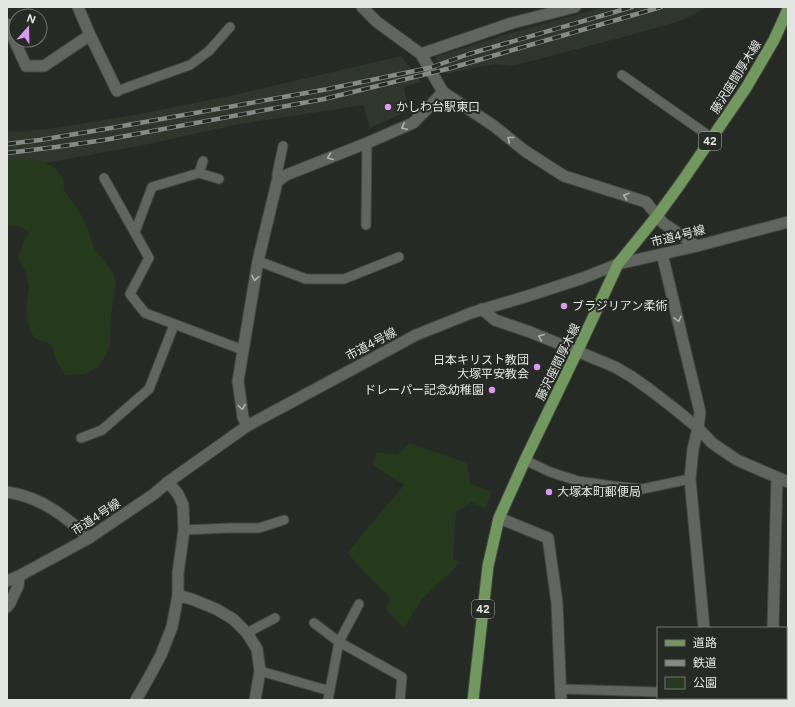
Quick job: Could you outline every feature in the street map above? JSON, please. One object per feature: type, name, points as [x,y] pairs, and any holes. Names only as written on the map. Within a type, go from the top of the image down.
[{"type":"main road","name":"藤沢座間厚木線","points":[[473,700],[488,566],[499,518],[525,460],[578,352],[618,264],[657,216],[746,88],[774,40],[788,9]]},
{"type":"street","points":[[78,7],[117,91]]},
{"type":"street","points":[[362,7],[377,22],[420,54],[433,73],[443,92],[494,126],[525,151],[564,176],[646,202],[663,223],[697,246]]},
{"type":"street","points":[[420,54],[512,23],[575,7]]},
{"type":"street","points":[[7,24],[26,66],[44,66],[90,35]]},
{"type":"street","points":[[247,426],[243,417],[238,381],[258,261],[277,182],[286,175],[367,143],[413,122],[429,108],[443,92]]},
{"type":"street","name":"市道4号線","points":[[7,581],[89,538],[154,494],[168,482],[247,426],[416,335],[471,313],[543,292],[618,264],[697,246],[788,222]]},
{"type":"street","points":[[662,254],[700,412],[693,449],[690,479],[704,627]]},
{"type":"street","points":[[482,310],[495,320],[530,332],[615,367],[660,397],[698,428],[712,443],[737,460],[788,482]]},
{"type":"street","points":[[774,627],[777,477]]},
{"type":"street","points":[[136,700],[158,661],[172,627],[178,595],[178,573],[184,530],[183,506],[178,494],[168,482]]},
{"type":"street","points":[[7,492],[21,494],[52,508],[73,523],[89,538]]},
{"type":"street","points":[[499,518],[548,538],[557,603],[561,695]]},
{"type":"street","points":[[7,607],[18,586],[19,576]]},
{"type":"street","points":[[178,595],[216,609],[233,619],[247,633],[257,649],[260,672],[255,700]]},
{"type":"lane","points":[[117,91],[190,65],[208,51],[230,27]]},
{"type":"lane","points":[[622,75],[712,138]]},
{"type":"lane","points":[[366,225],[367,143]]},
{"type":"lane","points":[[277,182],[277,174],[283,146]]},
{"type":"lane","points":[[199,173],[203,161]]},
{"type":"lane","points":[[135,232],[152,187],[199,173],[219,179]]},
{"type":"lane","points":[[104,178],[149,258],[130,294],[145,313],[243,350]]},
{"type":"lane","points":[[258,261],[306,279],[344,279],[399,257]]},
{"type":"lane","points":[[81,438],[102,430],[148,389],[174,325]]},
{"type":"lane","points":[[525,460],[550,472],[578,481],[613,486],[642,489],[690,479]]},
{"type":"lane","points":[[184,530],[258,528],[284,520]]},
{"type":"lane","points":[[260,672],[329,696],[339,642],[359,604]]},
{"type":"lane","points":[[247,633],[275,618]]},
{"type":"lane","points":[[314,623],[339,642],[402,676],[400,700]]},
{"type":"lane","points":[[561,695],[657,692]]},
{"type":"shaded area","points":[[604,7],[708,7],[683,20],[512,66],[494,64],[444,74],[435,57],[508,34]]},
{"type":"shaded area","points":[[401,56],[421,82],[404,87],[408,111],[370,128],[363,105],[235,125],[144,145],[51,162],[7,166],[7,132],[49,129],[135,115],[229,96]]},
{"type":"green space","points":[[7,161],[41,161],[54,167],[63,178],[64,191],[77,208],[86,224],[94,248],[113,273],[116,284],[111,316],[110,345],[105,357],[97,367],[85,374],[65,375],[56,360],[52,345],[34,338],[27,321],[26,306],[29,289],[26,271],[18,258],[24,240],[30,233],[18,226],[7,226]]},
{"type":"green space","points":[[409,443],[467,463],[470,484],[492,491],[485,509],[472,502],[456,511],[453,559],[460,563],[422,599],[404,628],[386,610],[390,598],[347,553],[404,485],[373,465],[376,452],[398,455]]},
{"type":"railway","points":[[7,144],[117,127],[328,89],[429,68],[469,54],[632,7]]},
{"type":"railway","points":[[7,153],[104,140],[324,99],[451,68],[661,7]]},
{"type":"place","name":"かしわ台駅東口","points":[[388,107]]},
{"type":"place","name":"ブラジリアン柔術","points":[[564,306]]},
{"type":"place","name":"日本キリスト教団 大塚平安教会","points":[[537,367]]},
{"type":"place","name":"ドレーパー記念幼稚園","points":[[492,390]]},
{"type":"place","name":"大塚本町郵便局","points":[[549,492]]}]
